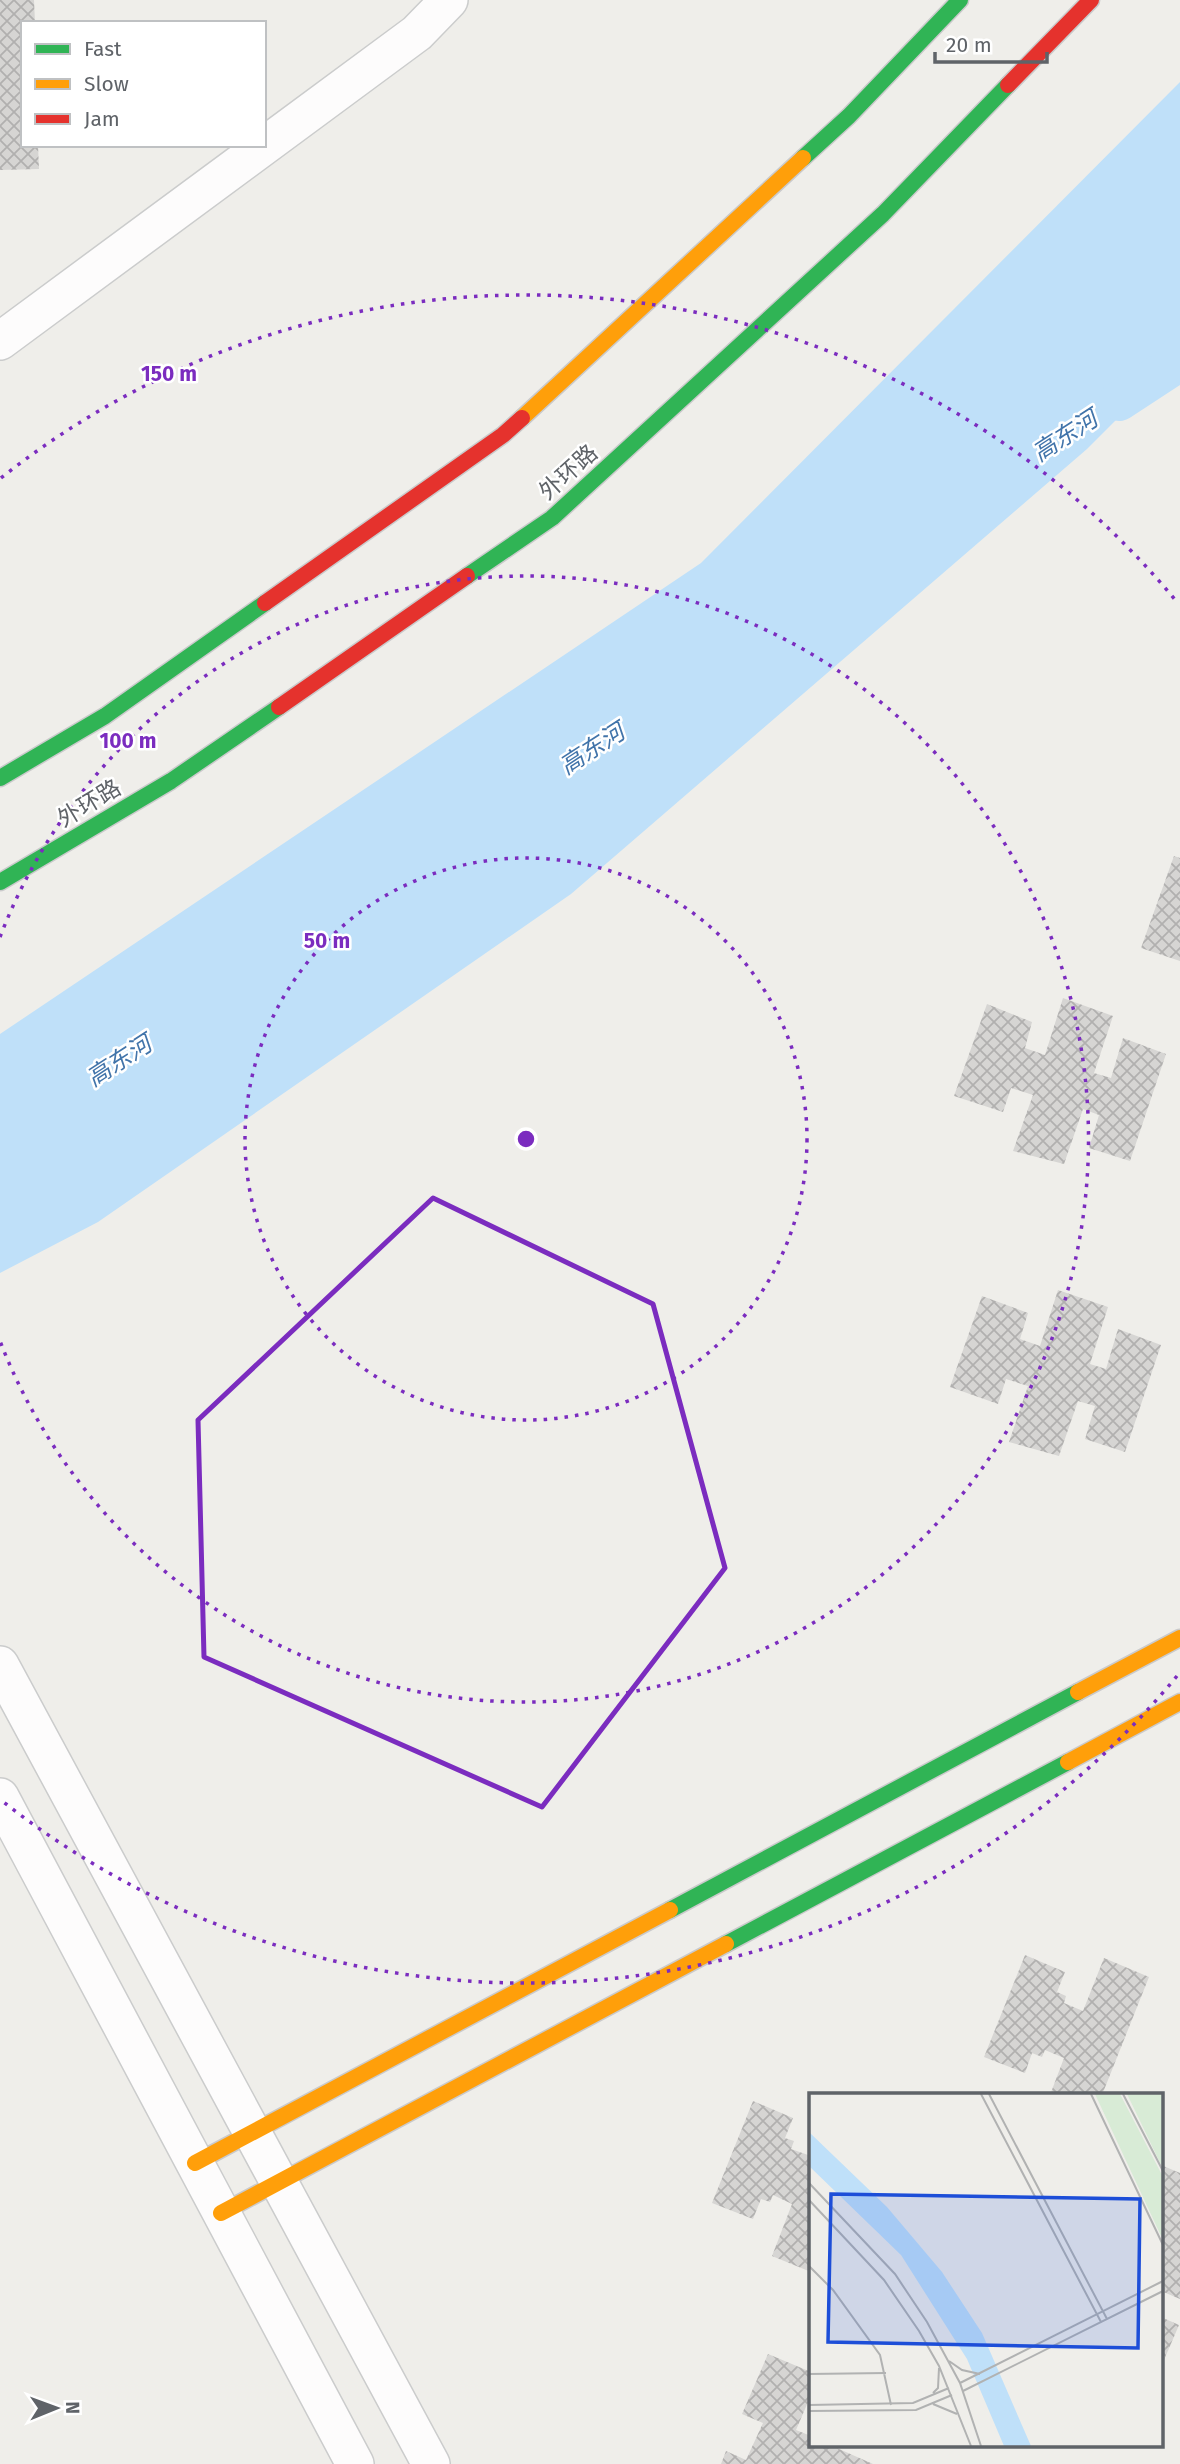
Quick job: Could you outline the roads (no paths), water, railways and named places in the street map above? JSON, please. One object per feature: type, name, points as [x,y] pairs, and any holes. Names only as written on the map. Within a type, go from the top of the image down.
[{"type":"main road","points":[[0,778],[105,716],[503,435],[849,116],[960,0]]},
{"type":"main road","name":"外环路","points":[[0,882],[171,781],[552,518],[883,214],[1091,0]]},
{"type":"main road","points":[[195,2163],[1180,1638]]},
{"type":"main road","points":[[222,2213],[1180,1702]]},
{"type":"street","points":[[266,145],[417,33],[449,0]]},
{"type":"street","points":[[0,341],[263,147]]},
{"type":"street","points":[[0,1665],[432,2464]]},
{"type":"street","points":[[0,1797],[355,2464]]},
{"type":"water","points":[[1180,82],[1180,356],[1087,449],[571,894],[98,1222],[0,1273],[0,1034],[701,563]]},
{"type":"waterway","name":"高东河","points":[[1119,401],[1174,365],[1180,354]]}]
